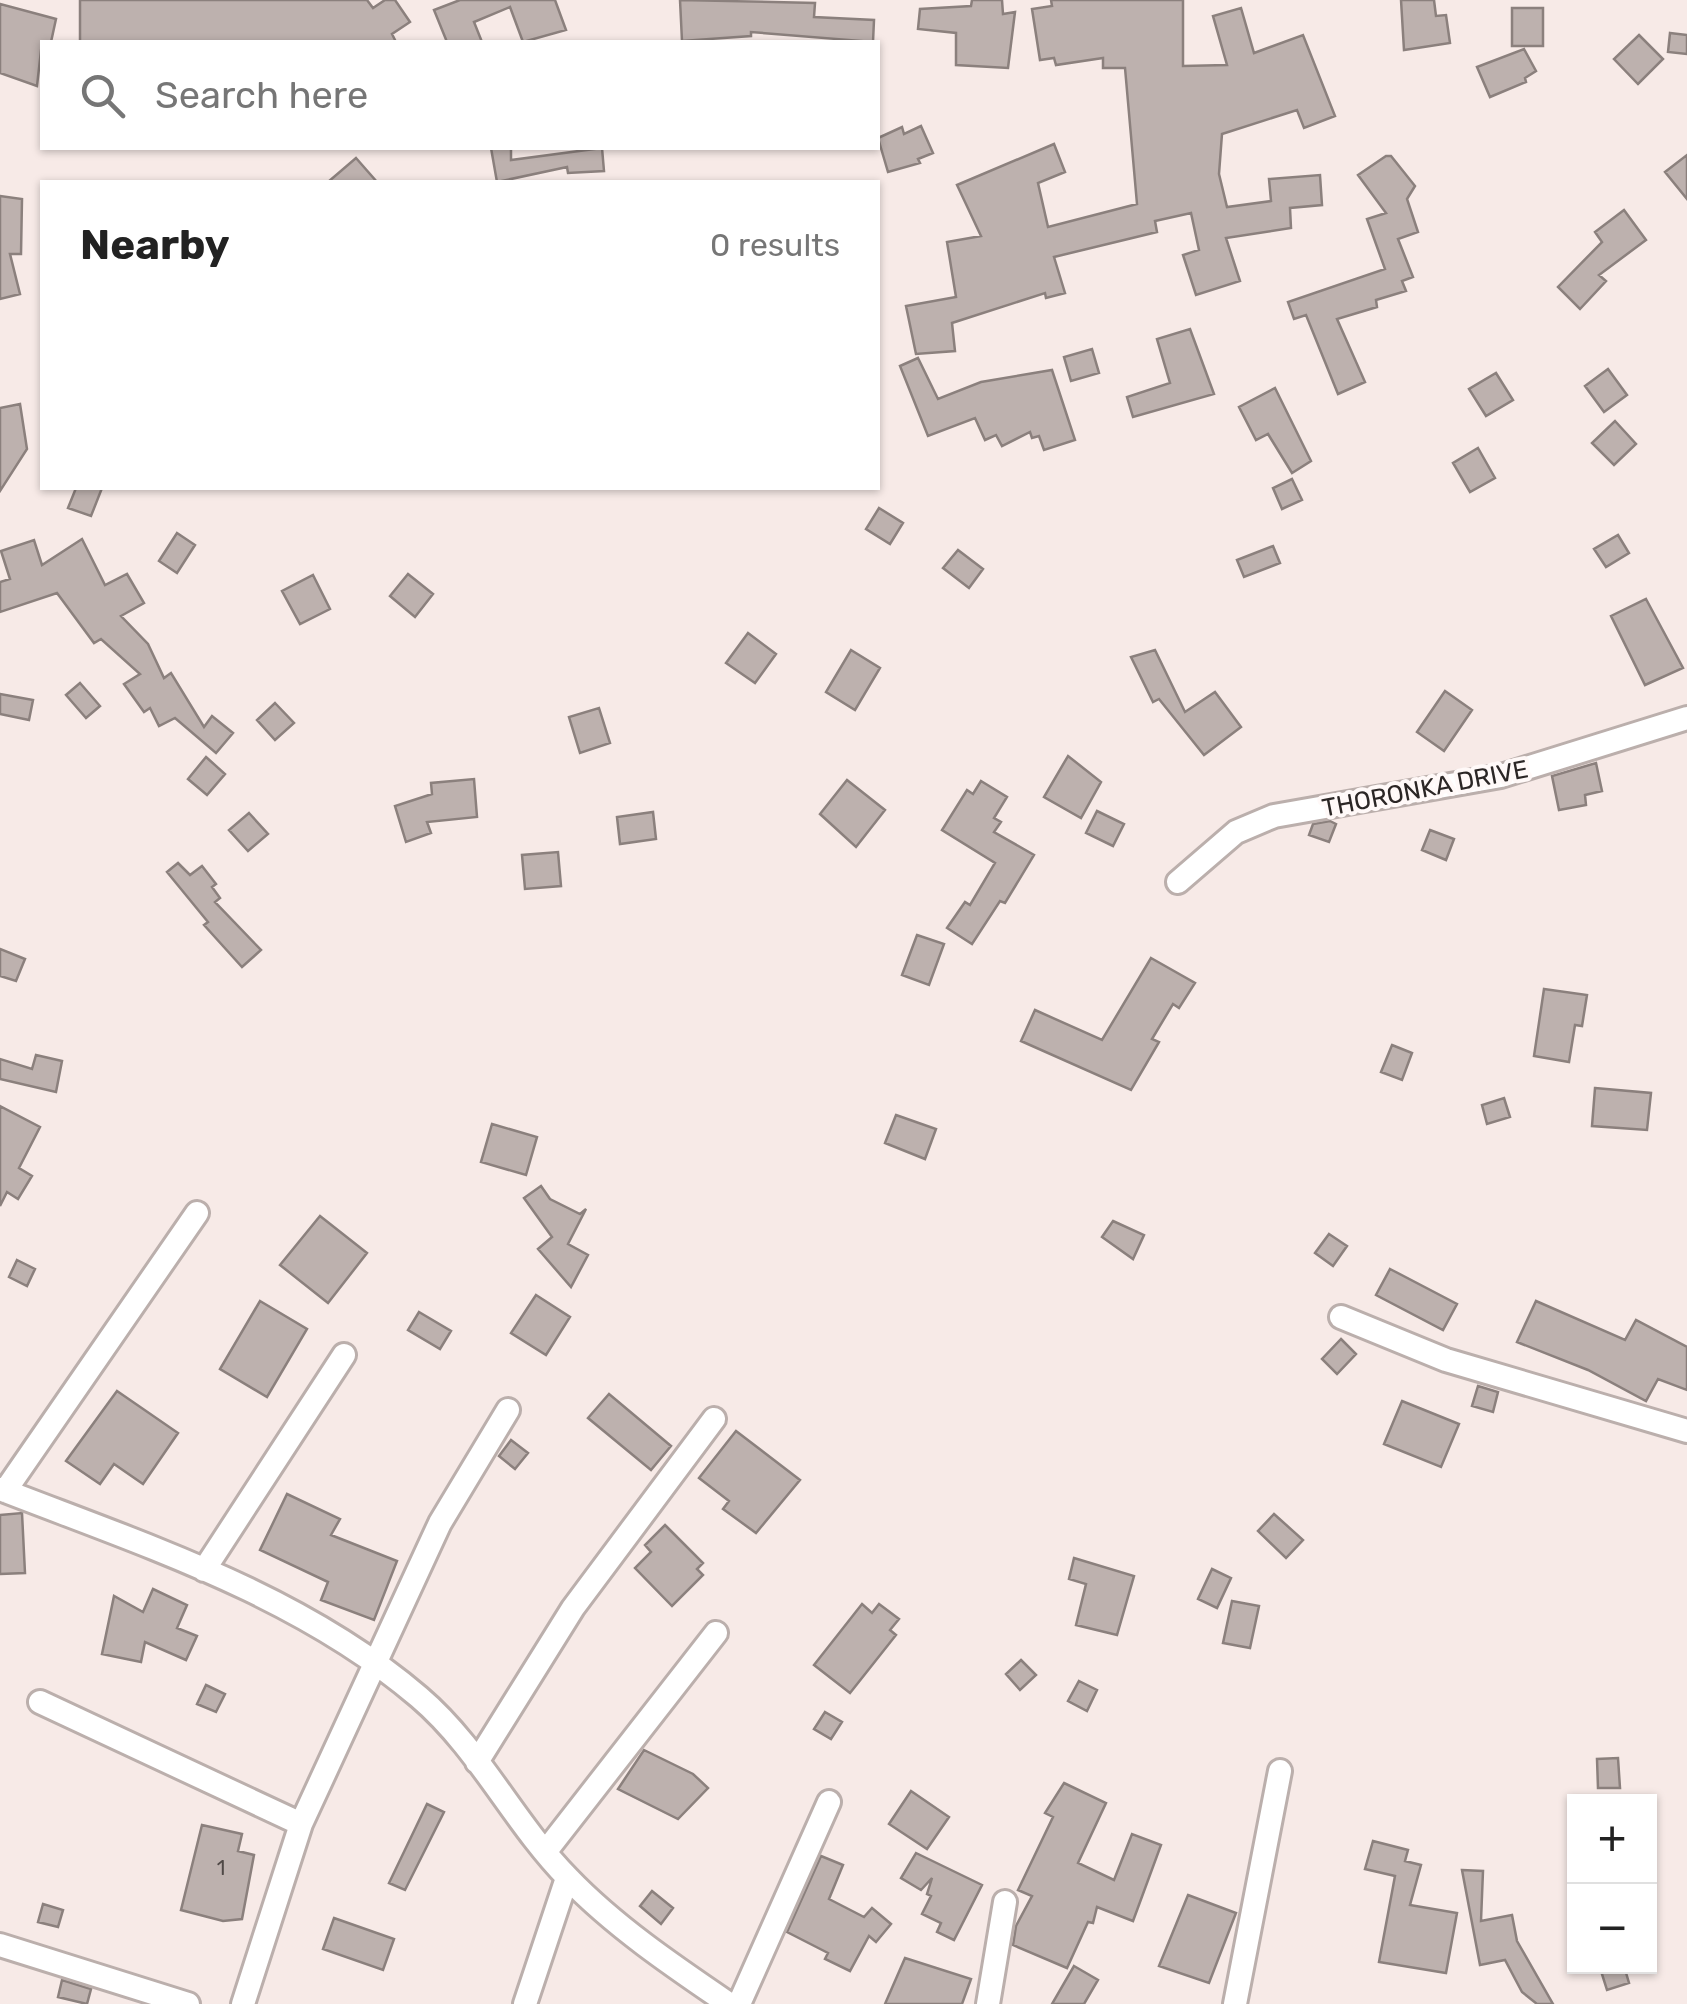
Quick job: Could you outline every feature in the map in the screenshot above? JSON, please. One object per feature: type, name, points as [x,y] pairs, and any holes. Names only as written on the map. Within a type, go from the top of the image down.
[{"type":"street","name":"THORONKA DRIVE","points":[[1178,882],[1220,844],[1264,819],[1502,776],[1687,718]]},
{"type":"street","points":[[196,1212],[2,1490],[204,1570],[302,1618],[374,1663],[439,1715],[567,1878],[652,1950],[728,2004]]},
{"type":"street","points":[[1341,1317],[1446,1360],[1687,1432]]},
{"type":"street","points":[[204,1570],[344,1355]]},
{"type":"street","points":[[243,2004],[300,1824],[440,1522],[508,1410]]},
{"type":"street","points":[[477,1762],[573,1608],[714,1419]]},
{"type":"street","points":[[546,1850],[716,1634]]},
{"type":"street","points":[[40,1702],[300,1824]]},
{"type":"street","points":[[1235,2004],[1280,1771]]},
{"type":"street","points":[[739,2004],[829,1802]]},
{"type":"street","points":[[525,2004],[567,1878]]},
{"type":"street","points":[[988,2004],[1005,1902]]},
{"type":"street","points":[[0,1944],[188,2004]]},
{"type":"building","points":[[80,0],[367,0],[373,8],[385,0],[395,0],[410,22],[392,34],[395,40],[80,40]]},
{"type":"building","points":[[460,0],[555,0],[566,30],[522,40],[510,7],[474,22],[481,40],[446,40],[434,10]]},
{"type":"building","points":[[680,0],[815,3],[814,17],[874,20],[873,40],[751,32],[751,36],[682,40]]},
{"type":"building","points":[[972,0],[1002,0],[1003,14],[1015,12],[1008,68],[956,65],[956,33],[918,29],[920,9],[971,6]]},
{"type":"building","points":[[1051,0],[1183,0],[1183,66],[1227,65],[1213,16],[1241,8],[1254,53],[1303,35],[1335,116],[1304,128],[1297,110],[1222,134],[1219,174],[1227,207],[1271,201],[1269,179],[1320,175],[1322,205],[1290,208],[1291,228],[1226,238],[1240,281],[1196,295],[1183,255],[1199,250],[1191,213],[1155,221],[1157,232],[1054,257],[1065,293],[1046,298],[1045,293],[952,323],[955,351],[916,354],[906,306],[956,297],[947,242],[981,236],[957,185],[1054,144],[1065,172],[1038,183],[1048,227],[1137,204],[1125,68],[1103,68],[1103,58],[1056,65],[1054,58],[1040,60],[1032,9],[1052,6]]},
{"type":"building","points":[[1401,0],[1434,0],[1436,16],[1446,15],[1450,43],[1404,50]]},
{"type":"building","points":[[0,4],[56,19],[51,40],[40,40],[37,86],[0,73]]},
{"type":"building","points":[[1512,8],[1543,8],[1543,46],[1512,46]]},
{"type":"building","points":[[1670,33],[1687,35],[1687,54],[1668,52]]},
{"type":"building","points":[[1639,35],[1663,59],[1638,84],[1614,59]]},
{"type":"building","points":[[1524,49],[1536,71],[1525,78],[1526,82],[1490,97],[1477,67]]},
{"type":"building","points":[[921,126],[933,153],[918,159],[920,163],[888,172],[880,137],[902,127],[904,134]]},
{"type":"building","points":[[491,150],[511,150],[511,160],[602,150],[604,171],[568,173],[567,167],[497,180]]},
{"type":"building","points":[[1687,155],[1687,199],[1665,172]]},
{"type":"building","points":[[1391,156],[1415,186],[1407,199],[1418,232],[1398,239],[1413,277],[1402,281],[1406,291],[1376,300],[1377,307],[1337,319],[1365,382],[1338,394],[1306,315],[1294,319],[1288,302],[1385,269],[1367,219],[1386,213],[1358,175]]},
{"type":"building","points":[[356,158],[375,180],[330,180]]},
{"type":"building","points":[[0,196],[22,199],[21,254],[10,254],[20,294],[0,299]]},
{"type":"building","points":[[1624,210],[1646,240],[1599,275],[1606,281],[1580,309],[1558,287],[1602,242],[1595,232]]},
{"type":"building","points":[[1190,329],[1214,394],[1133,417],[1127,397],[1170,383],[1157,339]]},
{"type":"building","points":[[1092,349],[1099,373],[1071,381],[1064,357]]},
{"type":"building","points":[[918,358],[938,399],[981,382],[1052,370],[1075,440],[1044,450],[1039,436],[1032,438],[1030,432],[1002,446],[996,435],[985,440],[975,418],[928,436],[900,366]]},
{"type":"building","points":[[1608,369],[1627,395],[1604,412],[1585,386]]},
{"type":"building","points":[[1496,373],[1513,400],[1486,416],[1469,389]]},
{"type":"building","points":[[1275,388],[1311,461],[1292,473],[1268,434],[1256,440],[1239,407]]},
{"type":"building","points":[[20,404],[27,449],[0,491],[0,408]]},
{"type":"building","points":[[1615,421],[1636,444],[1614,465],[1592,443]]},
{"type":"building","points":[[1478,448],[1495,478],[1470,492],[1453,463]]},
{"type":"building","points":[[1292,479],[1302,500],[1282,509],[1273,488]]},
{"type":"building","points":[[75,490],[101,490],[91,516],[68,508]]},
{"type":"building","points":[[879,508],[903,523],[890,544],[866,529]]},
{"type":"building","points":[[177,533],[195,545],[177,573],[159,561]]},
{"type":"building","points":[[1618,535],[1629,553],[1606,567],[1594,549]]},
{"type":"building","points":[[82,539],[105,585],[127,574],[144,603],[121,616],[148,644],[164,678],[171,673],[204,727],[212,716],[233,733],[216,753],[175,718],[159,726],[150,708],[144,712],[124,684],[140,674],[101,639],[94,643],[57,593],[0,612],[0,582],[10,579],[1,551],[34,540],[42,565]]},
{"type":"building","points":[[1273,546],[1280,563],[1244,577],[1237,560]]},
{"type":"building","points":[[958,550],[983,569],[969,588],[943,568]]},
{"type":"building","points":[[408,574],[433,594],[415,617],[390,596]]},
{"type":"building","points":[[313,575],[330,609],[300,624],[282,591]]},
{"type":"building","points":[[1646,599],[1683,668],[1645,685],[1611,616]]},
{"type":"building","points":[[748,633],[776,654],[755,683],[726,663]]},
{"type":"building","points":[[851,650],[880,668],[855,710],[826,692]]},
{"type":"building","points":[[1155,650],[1185,712],[1215,692],[1241,727],[1204,755],[1159,699],[1153,702],[1131,657]]},
{"type":"building","points":[[80,683],[100,706],[86,718],[66,695]]},
{"type":"building","points":[[1445,691],[1472,710],[1444,751],[1417,732]]},
{"type":"building","points":[[0,694],[33,700],[29,720],[0,714]]},
{"type":"building","points":[[275,703],[294,723],[275,740],[257,720]]},
{"type":"building","points":[[599,708],[610,743],[580,753],[569,717]]},
{"type":"building","points":[[1068,756],[1101,782],[1081,818],[1044,797]]},
{"type":"building","points":[[206,757],[225,774],[207,795],[188,779]]},
{"type":"building","points":[[1596,763],[1602,791],[1585,795],[1586,805],[1559,810],[1552,776]]},
{"type":"building","points":[[474,779],[477,817],[427,822],[431,833],[406,842],[395,806],[432,794],[431,783]]},
{"type":"building","points":[[847,780],[885,810],[856,847],[820,814]]},
{"type":"building","points":[[981,781],[1007,797],[994,818],[1001,822],[994,832],[1034,855],[1005,903],[1000,901],[972,944],[947,928],[965,902],[970,905],[995,863],[942,830],[967,790],[973,794]]},
{"type":"building","points":[[1097,811],[1124,824],[1113,846],[1086,833]]},
{"type":"building","points":[[653,812],[656,839],[620,844],[617,817]]},
{"type":"building","points":[[249,813],[268,834],[248,851],[229,830]]},
{"type":"building","points":[[1313,824],[1336,824],[1329,842],[1309,835]]},
{"type":"building","points":[[1430,830],[1454,839],[1446,860],[1422,850]]},
{"type":"building","points":[[558,852],[561,886],[525,889],[522,855]]},
{"type":"building","points":[[178,863],[190,875],[202,866],[216,884],[212,887],[220,898],[215,902],[261,950],[242,967],[204,925],[208,922],[167,872]]},
{"type":"building","points":[[917,935],[944,944],[929,985],[902,975]]},
{"type":"building","points":[[0,949],[25,959],[16,981],[0,976]]},
{"type":"building","points":[[1151,958],[1195,983],[1179,1008],[1173,1004],[1152,1039],[1159,1042],[1131,1090],[1021,1041],[1035,1010],[1102,1040]]},
{"type":"building","points":[[1544,989],[1587,995],[1582,1026],[1575,1025],[1569,1062],[1534,1056]]},
{"type":"building","points":[[1392,1045],[1412,1053],[1402,1080],[1381,1072]]},
{"type":"building","points":[[36,1055],[62,1061],[56,1092],[0,1079],[0,1059],[32,1069]]},
{"type":"building","points":[[1595,1088],[1651,1093],[1647,1130],[1592,1126]]},
{"type":"building","points":[[1504,1098],[1510,1117],[1487,1124],[1482,1105]]},
{"type":"building","points":[[0,1106],[40,1127],[19,1168],[32,1176],[18,1199],[7,1192],[0,1206]]},
{"type":"building","points":[[896,1115],[936,1129],[925,1159],[885,1143]]},
{"type":"building","points":[[492,1124],[537,1137],[526,1175],[481,1162]]},
{"type":"building","points":[[541,1186],[550,1199],[580,1214],[586,1209],[568,1244],[588,1255],[571,1287],[538,1249],[552,1237],[524,1198]]},
{"type":"building","points":[[320,1216],[367,1253],[328,1303],[280,1265]]},
{"type":"building","points":[[1113,1221],[1144,1235],[1133,1259],[1102,1237]]},
{"type":"building","points":[[1329,1234],[1347,1246],[1333,1266],[1315,1253]]},
{"type":"building","points":[[17,1260],[35,1269],[27,1286],[9,1277]]},
{"type":"building","points":[[1390,1269],[1457,1304],[1443,1330],[1376,1295]]},
{"type":"building","points":[[536,1295],[570,1317],[546,1355],[511,1333]]},
{"type":"building","points":[[260,1301],[307,1329],[267,1397],[220,1369]]},
{"type":"building","points":[[1536,1301],[1625,1340],[1636,1320],[1687,1347],[1687,1390],[1658,1379],[1646,1401],[1588,1370],[1517,1342]]},
{"type":"building","points":[[419,1312],[451,1331],[440,1349],[408,1330]]},
{"type":"building","points":[[1341,1339],[1356,1354],[1337,1374],[1322,1359]]},
{"type":"building","points":[[1478,1386],[1498,1392],[1493,1412],[1472,1406]]},
{"type":"building","points":[[117,1391],[178,1433],[143,1484],[114,1464],[100,1484],[66,1461]]},
{"type":"building","points":[[609,1394],[671,1446],[651,1470],[588,1418]]},
{"type":"building","points":[[1402,1401],[1459,1424],[1441,1467],[1384,1444]]},
{"type":"building","points":[[736,1431],[800,1480],[756,1533],[723,1509],[729,1501],[699,1478]]},
{"type":"building","points":[[511,1440],[528,1453],[515,1469],[499,1456]]},
{"type":"building","points":[[287,1494],[340,1519],[331,1535],[397,1561],[374,1620],[321,1600],[328,1582],[260,1550]]},
{"type":"building","points":[[22,1513],[25,1573],[0,1574],[0,1515]]},
{"type":"building","points":[[1274,1514],[1303,1540],[1286,1558],[1258,1531]]},
{"type":"building","points":[[665,1525],[703,1563],[697,1569],[703,1575],[672,1606],[635,1568],[651,1552],[645,1545]]},
{"type":"building","points":[[1074,1558],[1134,1576],[1117,1635],[1076,1625],[1086,1584],[1069,1579]]},
{"type":"building","points":[[1212,1569],[1231,1578],[1217,1608],[1198,1599]]},
{"type":"building","points":[[153,1589],[187,1605],[177,1628],[197,1636],[186,1660],[145,1642],[141,1662],[102,1654],[114,1596],[143,1612]]},
{"type":"building","points":[[1232,1601],[1259,1606],[1250,1648],[1223,1643]]},
{"type":"building","points":[[862,1604],[872,1613],[879,1604],[899,1619],[890,1630],[896,1635],[850,1693],[814,1665]]},
{"type":"building","points":[[1021,1660],[1036,1675],[1020,1690],[1006,1674]]},
{"type":"building","points":[[1079,1681],[1097,1690],[1087,1711],[1068,1701]]},
{"type":"building","points":[[206,1685],[225,1694],[216,1712],[197,1704]]},
{"type":"building","points":[[825,1712],[842,1722],[831,1739],[814,1729]]},
{"type":"building","points":[[644,1750],[693,1774],[708,1788],[678,1819],[618,1789]]},
{"type":"building","points":[[1618,1758],[1620,1788],[1598,1788],[1597,1759]]},
{"type":"building","points":[[1064,1783],[1106,1803],[1078,1863],[1114,1880],[1132,1834],[1161,1845],[1133,1921],[1097,1907],[1093,1923],[1088,1922],[1067,1968],[1013,1945],[1016,1926],[1032,1896],[1018,1890],[1053,1817],[1045,1813]]},
{"type":"building","points":[[911,1791],[949,1817],[927,1849],[889,1824]]},
{"type":"building","points":[[427,1804],[444,1812],[405,1890],[389,1883]]},
{"type":"building","points":[[202,1825],[242,1834],[238,1851],[254,1855],[242,1919],[223,1921],[181,1910]]},
{"type":"building","points":[[1373,1841],[1408,1850],[1405,1861],[1421,1865],[1410,1905],[1457,1913],[1446,1973],[1379,1962],[1395,1876],[1365,1869]]},
{"type":"building","points":[[916,1853],[982,1885],[954,1940],[937,1932],[941,1923],[922,1914],[931,1896],[927,1894],[932,1878],[921,1890],[901,1878]]},
{"type":"building","points":[[821,1856],[843,1865],[829,1899],[864,1917],[872,1908],[891,1924],[876,1942],[869,1936],[850,1971],[825,1959],[828,1953],[787,1932]]},
{"type":"building","points":[[1462,1870],[1483,1871],[1481,1921],[1512,1915],[1517,1941],[1553,2004],[1537,2004],[1522,1992],[1505,1960],[1480,1965]]},
{"type":"building","points":[[652,1891],[673,1908],[661,1924],[640,1906]]},
{"type":"building","points":[[1188,1895],[1236,1913],[1209,1983],[1159,1966]]},
{"type":"building","points":[[43,1904],[63,1910],[58,1927],[38,1922]]},
{"type":"building","points":[[334,1918],[394,1939],[383,1970],[323,1949]]},
{"type":"building","points":[[905,1958],[971,1979],[962,2004],[885,2004]]},
{"type":"building","points":[[1074,1966],[1098,1980],[1084,2004],[1052,2004]]},
{"type":"building","points":[[1602,1974],[1626,1974],[1629,1983],[1607,1990]]},
{"type":"building","points":[[62,1980],[91,1989],[87,2004],[58,1997]]}]
